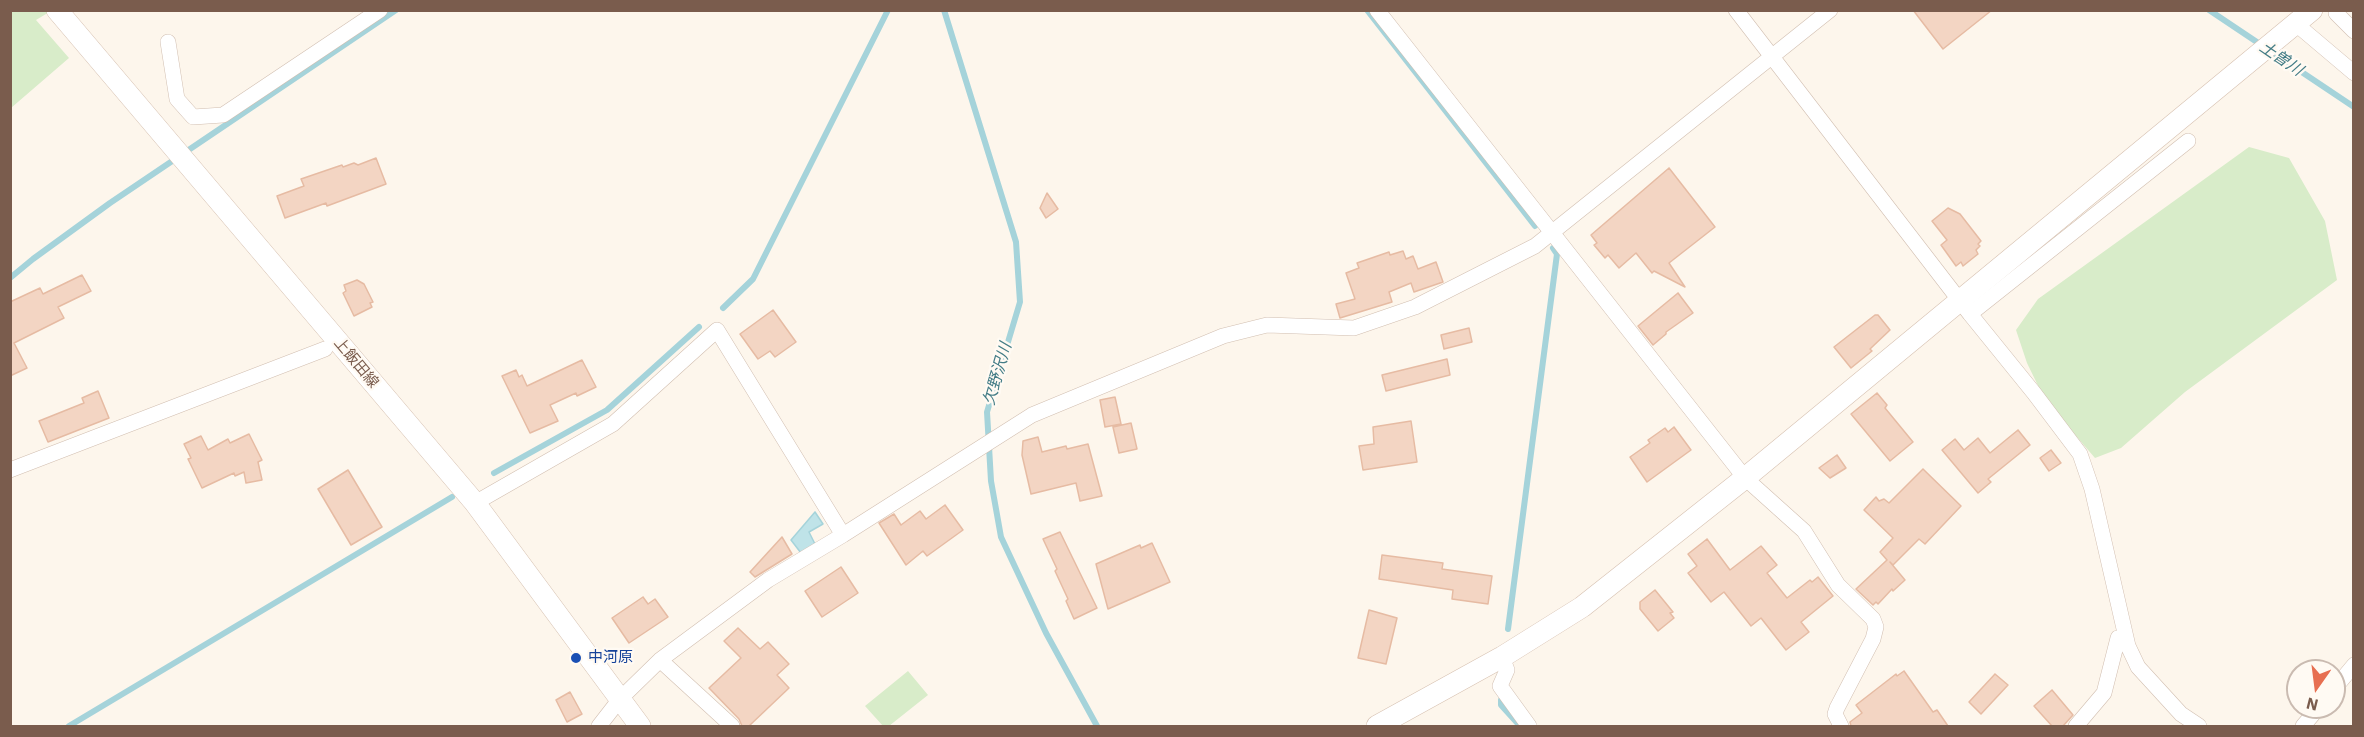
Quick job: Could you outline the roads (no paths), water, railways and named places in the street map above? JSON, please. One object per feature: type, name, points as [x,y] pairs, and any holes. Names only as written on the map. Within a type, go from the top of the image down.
[{"type":"street","name":"上飯田線","points":[[57,10],[475,503],[640,726]]},
{"type":"street","points":[[168,42],[177,99],[193,117],[223,115],[381,10]]},
{"type":"street","points":[[1377,10],[1745,478],[1804,531],[1838,585],[1874,619],[1876,627],[1873,639],[1835,714],[1841,726]]},
{"type":"street","points":[[1736,10],[2080,454],[2092,489],[2125,637],[2138,667],[2181,714],[2199,726]]},
{"type":"street","points":[[599,726],[620,699],[660,660],[768,580],[1032,415],[1223,336],[1267,325],[1354,328],[1415,307],[1535,246],[1830,10]]},
{"type":"street","points":[[2336,13],[2354,31]]},
{"type":"street","points":[[1964,307],[2251,58],[2296,24],[2354,72]]},
{"type":"street","points":[[1377,726],[1502,657],[1582,607],[1964,307],[2188,141]]},
{"type":"street","points":[[475,503],[613,424],[717,330],[843,535]]},
{"type":"street","points":[[10,470],[325,349]]},
{"type":"street","points":[[2076,726],[2104,693],[2118,638],[2125,637]]},
{"type":"street","points":[[1502,657],[1507,670],[1500,686],[1529,726]]},
{"type":"street","points":[[660,660],[732,726]]},
{"type":"water","points":[[815,512],[823,524],[809,532],[815,544],[801,553],[791,540]]},
{"type":"waterway","points":[[10,278],[110,203],[396,10]]},
{"type":"waterway","points":[[723,308],[753,279],[888,10]]},
{"type":"waterway","name":"欠野沢川","points":[[944,10],[1016,242],[1020,302],[987,412],[991,481],[1001,537],[1046,633],[1097,726]]},
{"type":"waterway","points":[[1367,10],[1535,226]]},
{"type":"waterway","name":"土曽川","points":[[2209,10],[2354,107]]},
{"type":"waterway","points":[[1508,629],[1557,254],[1553,248]]},
{"type":"waterway","points":[[494,473],[607,410],[699,327]]},
{"type":"waterway","points":[[69,726],[452,497]]},
{"type":"waterway","points":[[1501,700],[1501,705],[1520,726]]},
{"type":"place","name":"中河原","points":[[576,658]]}]
